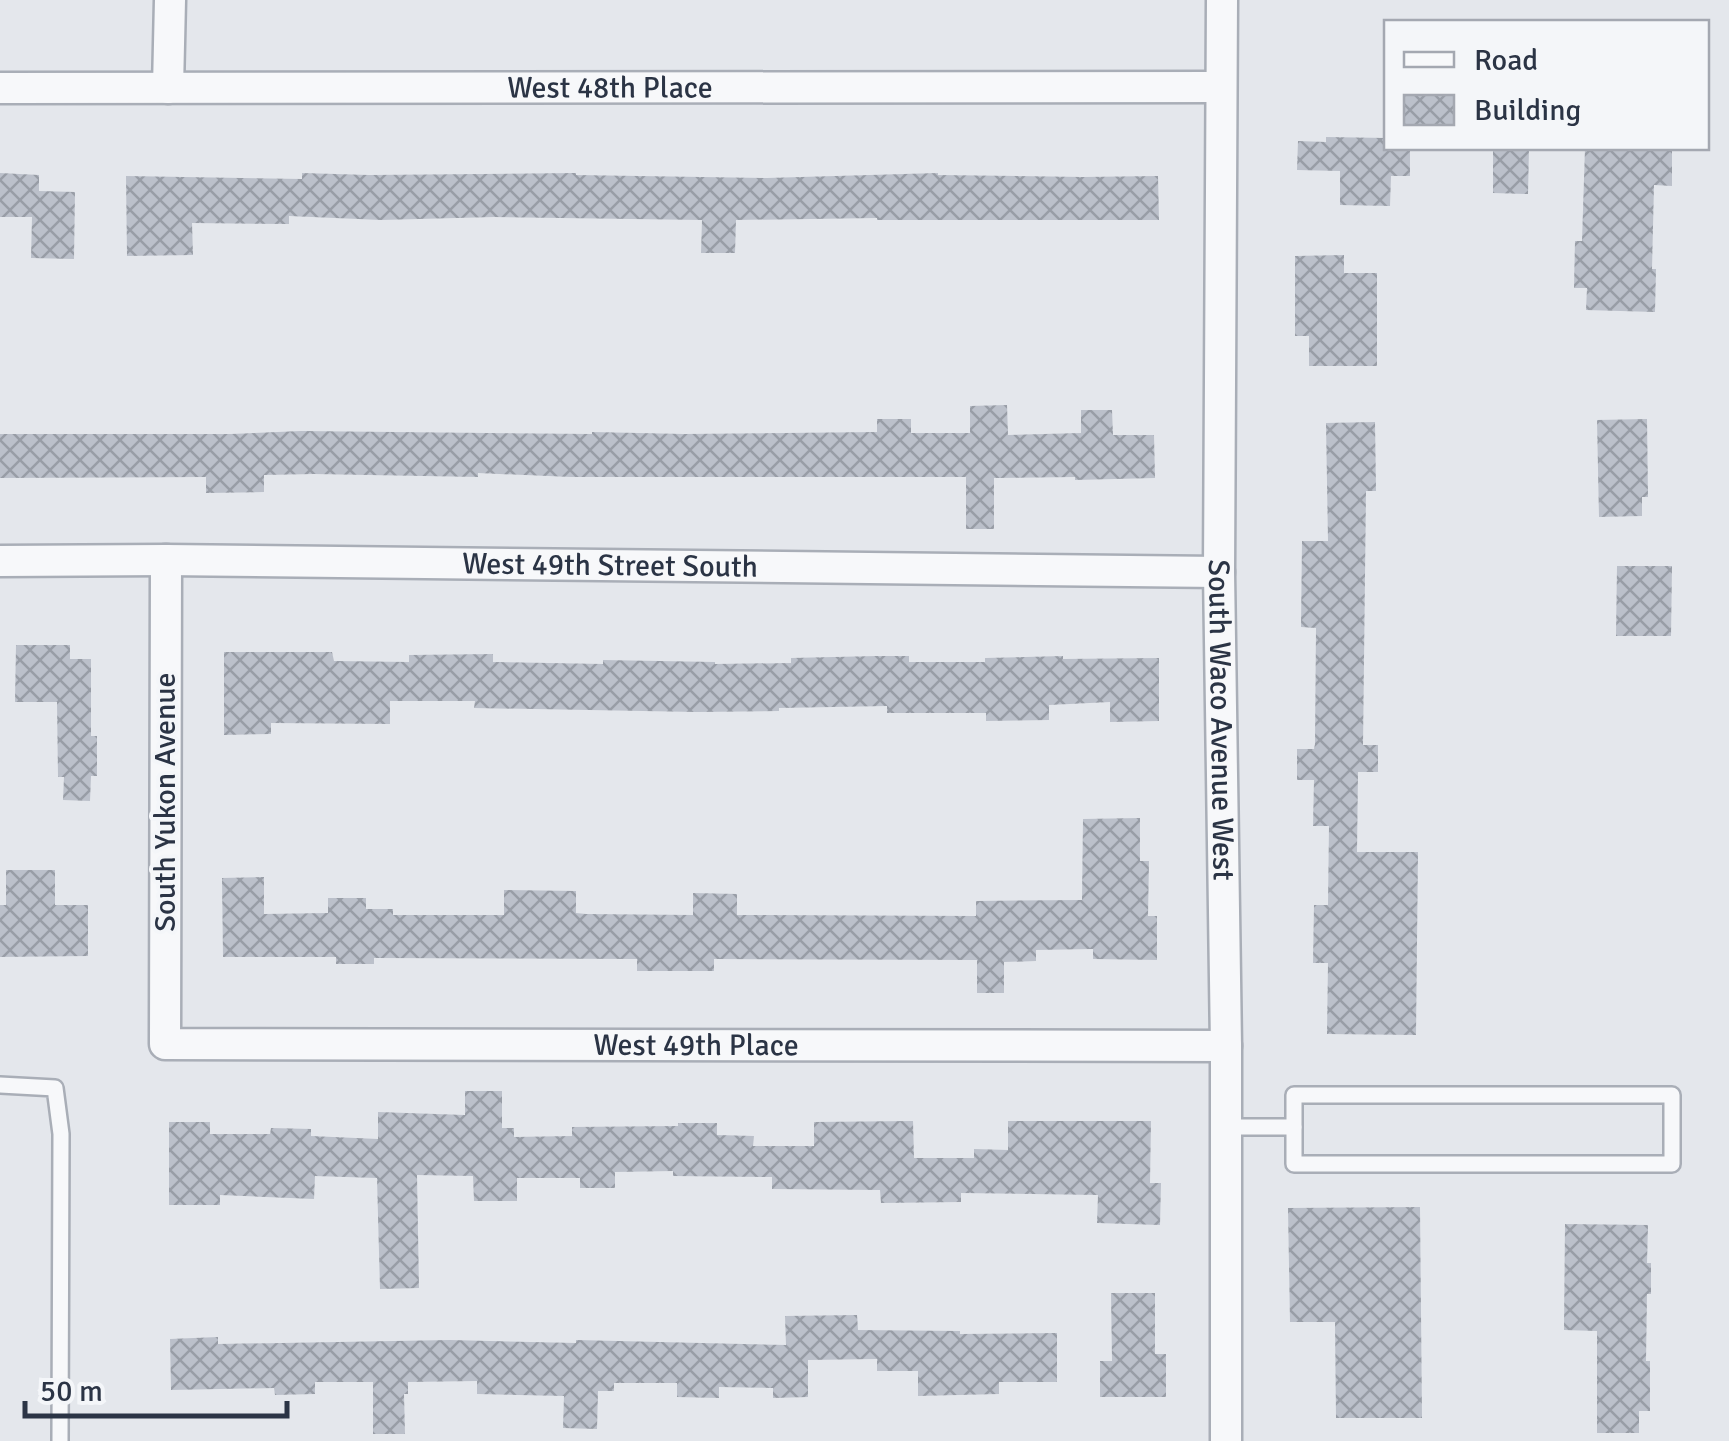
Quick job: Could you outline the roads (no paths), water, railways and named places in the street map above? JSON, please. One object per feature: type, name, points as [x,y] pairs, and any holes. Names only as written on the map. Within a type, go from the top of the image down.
[{"type":"street","points":[[168,88],[170,0]]},
{"type":"street","name":"South Waco Avenue West","points":[[1222,0],[1219,572],[1226,1046],[1226,1441]]},
{"type":"street","name":"West 48th Place","points":[[0,88],[1221,87]]},
{"type":"street","name":"South Yukon Avenue","points":[[164,1044],[166,560]]},
{"type":"street","name":"West 49th Street South","points":[[0,561],[1219,572]]},
{"type":"street","name":"West 49th Place","points":[[164,1044],[1226,1046]]},
{"type":"lane","points":[[0,1085],[55,1088],[61,1134],[60,1441]]},
{"type":"lane","points":[[1294,1095],[1672,1095],[1672,1164],[1294,1164],[1294,1127],[1294,1095]]},
{"type":"lane","points":[[1226,1128],[1294,1127]]}]
